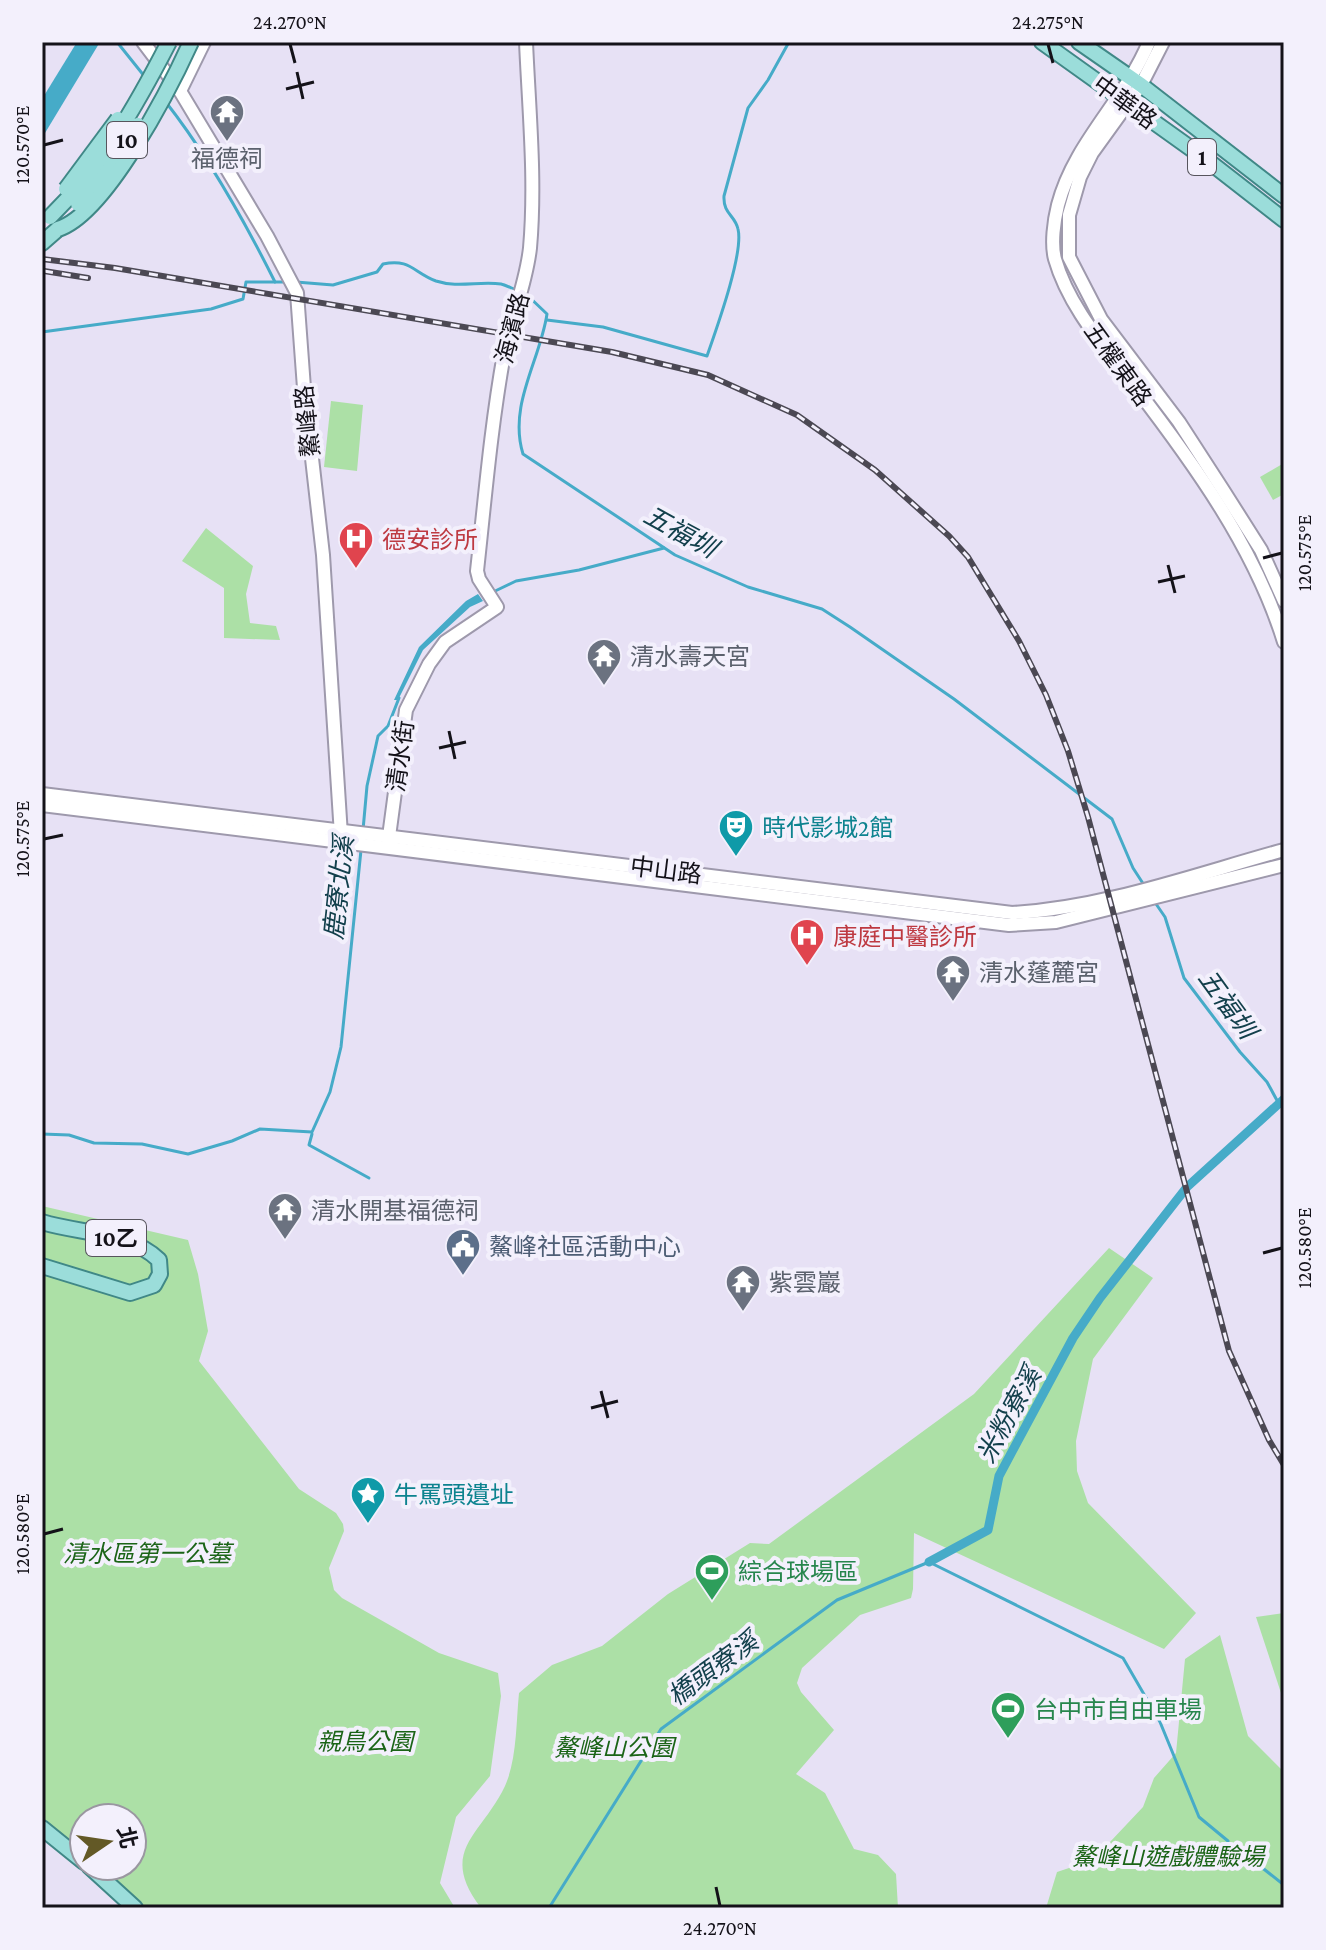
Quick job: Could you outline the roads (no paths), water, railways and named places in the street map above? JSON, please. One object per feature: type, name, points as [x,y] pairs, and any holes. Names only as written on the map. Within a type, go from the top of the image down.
[{"type":"main road","points":[[148,42],[117,120],[72,179],[50,223],[69,225],[127,162],[191,42]]},
{"type":"main road","name":"10","points":[[42,243],[50,223],[103,157],[138,101],[169,42]]},
{"type":"main road","name":"10","points":[[50,223],[107,170],[143,117],[181,42]]},
{"type":"main road","name":"中華路","points":[[1042,42],[1207,160],[1284,220]]},
{"type":"main road","name":"中華路","points":[[1079,42],[1136,81],[1284,196]]},
{"type":"main road","name":"10乙","points":[[42,1222],[126,1240],[149,1250],[159,1260],[160,1274],[154,1285],[130,1293],[42,1266]]},
{"type":"main road","points":[[42,1828],[68,1849]]},
{"type":"main road","points":[[107,1882],[135,1908]]},
{"type":"street","name":"鰲峰路","points":[[148,42],[267,236],[297,293],[305,403],[323,555],[340,837]]},
{"type":"street","points":[[180,91],[204,42]]},
{"type":"street","name":"海濱路","points":[[497,607],[477,571],[496,401],[529,252],[533,202],[526,42]]},
{"type":"street","points":[[1136,81],[1149,42]]},
{"type":"street","points":[[1136,81],[1163,42]]},
{"type":"street","name":"五權東路","points":[[1136,81],[1080,177],[1069,215],[1069,257],[1101,319],[1179,422],[1261,550],[1284,601]]},
{"type":"street","name":"五權東路","points":[[1123,101],[1068,174],[1057,208],[1053,247],[1055,260],[1080,312],[1214,497],[1263,588],[1284,642]]},
{"type":"street","name":"清水街","points":[[389,842],[406,710],[429,664],[445,642],[497,607]]},
{"type":"street","name":"中山路","points":[[42,794],[340,837]]},
{"type":"street","name":"中山路","points":[[42,805],[1012,913],[1091,902],[1284,850]]},
{"type":"street","name":"中山路","points":[[389,842],[1009,925],[1056,922],[1284,865]]},
{"type":"water","points":[[77,42],[100,42],[42,138],[42,99]]},
{"type":"water","points":[[478,594],[483,601],[470,607],[423,650],[398,700],[394,700],[419,647],[466,601]]},
{"type":"waterway","points":[[117,42],[145,77]]},
{"type":"waterway","points":[[547,320],[603,327],[707,356],[728,292],[739,240],[738,229],[725,207],[724,196],[748,108],[789,42]]},
{"type":"waterway","points":[[165,101],[224,188],[275,282]]},
{"type":"waterway","name":"五福圳","points":[[296,282],[333,285],[377,272],[383,264],[400,263],[444,283],[501,284],[519,291]]},
{"type":"waterway","name":"五福圳","points":[[42,332],[211,309],[243,299],[246,282],[285,282]]},
{"type":"waterway","name":"五福圳","points":[[526,294],[547,314],[519,418],[523,454],[675,555],[748,587],[822,609],[954,699],[1112,819],[1133,868],[1144,885]]},
{"type":"waterway","name":"鹿寮北溪","points":[[491,593],[516,581],[579,570],[664,548]]},
{"type":"waterway","name":"鹿寮北溪","points":[[363,830],[367,786],[378,736],[388,726],[399,698]]},
{"type":"waterway","name":"鹿寮北溪","points":[[42,1134],[69,1135],[94,1143],[142,1144],[188,1154],[260,1129],[312,1132],[330,1092],[341,1047],[361,850]]},
{"type":"waterway","name":"五福圳","points":[[1154,901],[1165,917],[1184,978],[1267,1082],[1284,1109]]},
{"type":"waterway","name":"米粉寮溪","points":[[929,1562],[988,1530],[999,1476],[1073,1338],[1100,1298],[1187,1187],[1284,1099]]},
{"type":"waterway","points":[[312,1134],[309,1145],[369,1178]]},
{"type":"waterway","name":"橋頭寮溪","points":[[549,1908],[661,1729],[837,1600],[929,1562],[1123,1658],[1160,1722],[1199,1817],[1228,1841]]},
{"type":"waterway","name":"米粉寮溪","points":[[1246,1855],[1284,1885]]},
{"type":"railway","points":[[42,259],[115,268],[612,352],[708,375],[797,415],[875,470],[949,536],[968,557],[1019,641],[1046,695],[1068,751],[1229,1351],[1269,1440],[1284,1465]]},
{"type":"railway","points":[[44,271],[88,278]]},
{"type":"place","name":"福德祠","points":[[227,143]]},
{"type":"place","name":"德安診所","points":[[356,570]]},
{"type":"place","name":"清水壽天宮","points":[[604,687]]},
{"type":"place","name":"時代影城2館","points":[[736,858]]},
{"type":"place","name":"康庭中醫診所","points":[[807,967]]},
{"type":"place","name":"清水蓬麓宮","points":[[953,1003]]},
{"type":"place","name":"清水開基福德祠","points":[[285,1241]]},
{"type":"place","name":"鰲峰社區活動中心","points":[[463,1277]]},
{"type":"place","name":"紫雲巖","points":[[743,1313]]},
{"type":"place","name":"牛罵頭遺址","points":[[368,1525]]},
{"type":"place","name":"綜合球場區","points":[[712,1602]]},
{"type":"place","name":"台中市自由車場","points":[[1008,1740]]},
{"type":"park label","name":"清水區第一公墓","points":[[147,1553]]},
{"type":"park label","name":"親鳥公園","points":[[365,1741]]},
{"type":"park label","name":"鰲峰山公園","points":[[614,1747]]},
{"type":"park label","name":"鰲峰山遊戲體驗場","points":[[1168,1856]]}]
